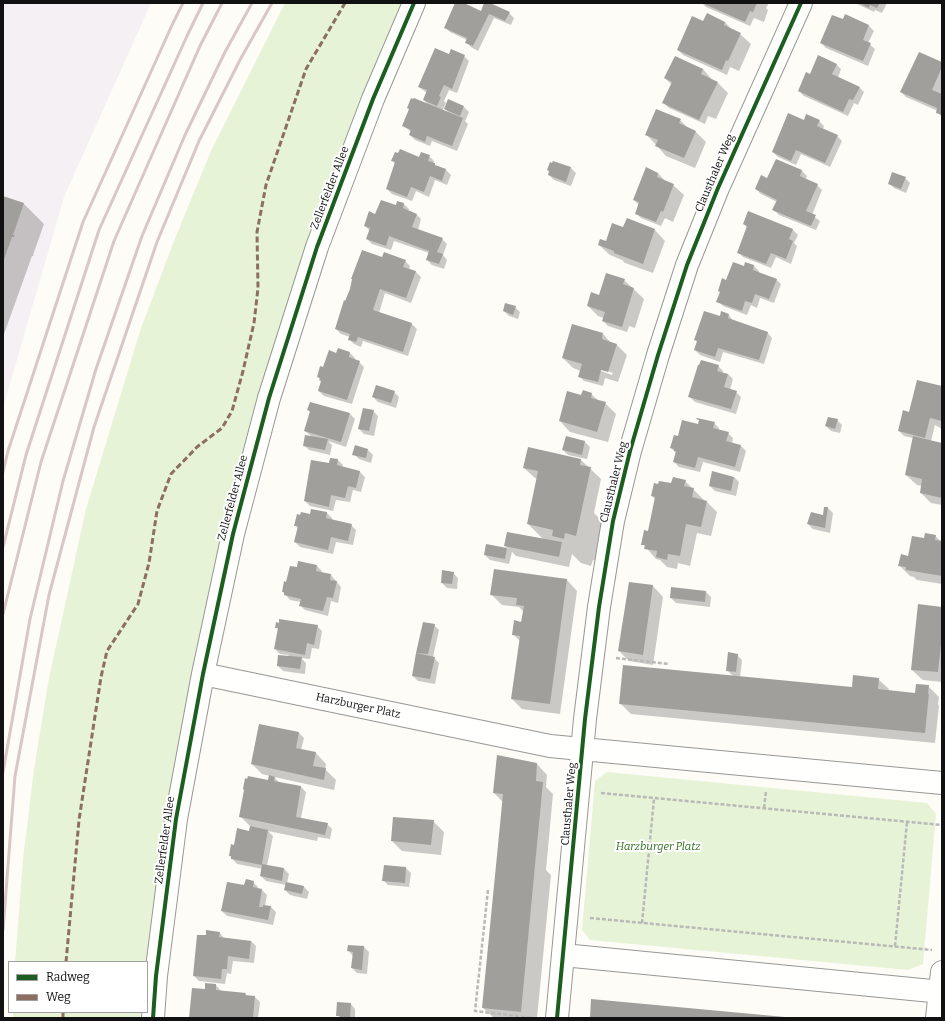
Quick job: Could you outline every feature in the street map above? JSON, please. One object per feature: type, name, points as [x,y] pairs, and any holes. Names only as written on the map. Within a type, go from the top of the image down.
[{"type":"street","name":"Zellerfelder Allee","points":[[153,1018],[156,976],[176,820],[203,674],[233,534],[269,398],[317,246],[373,99],[414,3]]},
{"type":"street","name":"Clausthaler Weg","points":[[557,1018],[583,750],[599,607],[613,522],[630,451],[658,355],[687,265],[718,188],[801,3]]},
{"type":"street","name":"Harzburger Platz","points":[[203,674],[550,746],[942,783]]},
{"type":"street","points":[[563,956],[941,985],[937,1018]]},
{"type":"path","points":[[593,655],[669,664]]},
{"type":"path","points":[[579,791],[942,825]]},
{"type":"path","points":[[642,923],[654,798]]},
{"type":"path","points":[[895,946],[907,822]]},
{"type":"path","points":[[488,890],[475,1012],[537,1018]]},
{"type":"path","points":[[567,916],[934,950]]},
{"type":"shaded area","points":[[3,3],[151,3],[64,197],[3,408]]},
{"type":"green space","points":[[285,3],[404,3],[309,244],[147,961],[15,961],[23,859],[34,769],[49,678],[86,509],[140,331],[174,241],[211,151]]},
{"type":"green space","points":[[607,772],[927,803],[936,814],[923,964],[908,970],[590,940],[582,930],[595,781]]},
{"type":"green space","points":[[13,1013],[141,1013],[141,1018],[13,1018]]},
{"type":"building","points":[[455,3],[464,3],[481,11],[484,3],[490,3],[510,12],[505,21],[489,14],[473,46],[465,43],[467,38],[444,28]]},
{"type":"building","points":[[702,3],[757,3],[753,12],[750,11],[745,22]]},
{"type":"building","points":[[859,3],[880,3],[877,8],[870,5],[869,8]]},
{"type":"building","points":[[707,13],[725,22],[724,25],[741,33],[728,61],[726,60],[722,70],[677,50],[692,16],[703,21]]},
{"type":"building","points":[[845,14],[869,25],[863,40],[871,43],[863,61],[820,43],[832,15],[843,19]]},
{"type":"building","points":[[435,48],[449,54],[451,49],[465,55],[452,89],[444,85],[439,96],[441,97],[437,106],[423,100],[427,90],[418,87]]},
{"type":"building","points":[[919,52],[942,62],[942,67],[932,90],[942,94],[942,115],[936,113],[937,108],[900,92]]},
{"type":"building","points":[[818,55],[837,64],[832,74],[860,87],[853,100],[849,99],[843,112],[798,91],[806,72],[810,74]]},
{"type":"building","points":[[675,56],[703,69],[701,74],[718,82],[699,120],[662,103],[672,82],[664,78]]},
{"type":"building","points":[[411,98],[463,118],[452,146],[427,136],[425,142],[409,135],[411,130],[402,126],[409,109],[407,108]]},
{"type":"building","points":[[448,99],[464,106],[460,116],[444,109]]},
{"type":"building","points":[[656,109],[681,119],[679,123],[696,131],[684,158],[655,146],[658,140],[645,135]]},
{"type":"building","points":[[788,113],[804,120],[806,114],[820,120],[817,126],[838,135],[825,163],[796,150],[791,161],[772,152]]},
{"type":"building","points":[[400,149],[419,157],[421,152],[430,155],[428,161],[446,169],[442,181],[430,176],[424,192],[411,187],[407,197],[386,189],[395,162],[391,161],[395,152],[398,153]]},
{"type":"building","points":[[776,159],[802,170],[800,176],[818,184],[806,211],[816,215],[811,226],[772,210],[777,200],[755,189],[761,175],[767,178]]},
{"type":"building","points":[[553,161],[571,167],[566,182],[548,175],[549,171],[547,170],[550,162],[552,163]]},
{"type":"building","points":[[646,167],[658,173],[657,177],[674,184],[663,212],[661,211],[656,222],[635,214],[639,202],[633,200]]},
{"type":"building","points":[[892,172],[906,177],[901,189],[888,184]]},
{"type":"building","points":[[3,196],[24,203],[13,235],[15,235],[12,237],[3,262]]},
{"type":"building","points":[[381,200],[396,205],[397,201],[404,203],[403,208],[417,214],[412,227],[443,238],[437,252],[443,254],[439,264],[426,260],[429,251],[389,236],[386,246],[366,239],[370,228],[364,226],[369,211],[375,214]]},
{"type":"building","points":[[748,211],[793,229],[789,239],[793,241],[786,259],[771,253],[766,264],[737,253],[747,226],[743,224]]},
{"type":"building","points":[[627,218],[655,229],[643,264],[598,245],[600,239],[606,241],[612,223],[623,227]]},
{"type":"building","points":[[362,250],[382,257],[384,252],[406,260],[403,267],[416,271],[406,298],[380,289],[373,310],[412,323],[403,352],[358,337],[356,342],[348,340],[350,334],[335,329],[344,300],[345,301],[350,289],[351,279]]},
{"type":"building","points":[[733,262],[744,266],[745,262],[754,265],[753,270],[777,279],[769,299],[755,294],[752,303],[745,301],[742,311],[716,302],[720,292],[718,291],[722,278],[726,280]]},
{"type":"building","points":[[606,273],[625,279],[623,284],[634,288],[622,327],[602,321],[605,312],[587,306],[591,292],[599,295]]},
{"type":"building","points":[[505,303],[516,306],[513,315],[503,311]]},
{"type":"building","points":[[704,311],[720,316],[721,311],[729,314],[728,318],[768,332],[759,360],[718,348],[715,357],[694,350],[697,341],[694,340]]},
{"type":"building","points":[[572,324],[603,333],[602,339],[617,344],[608,372],[601,370],[598,382],[578,377],[582,364],[562,358]]},
{"type":"building","points":[[338,348],[350,352],[349,357],[360,361],[347,400],[318,391],[321,381],[319,380],[320,378],[317,377],[320,366],[323,367],[329,350],[336,353]]},
{"type":"building","points":[[701,360],[719,365],[717,371],[728,374],[724,387],[737,391],[731,409],[688,397]]},
{"type":"building","points":[[917,380],[942,386],[942,421],[930,418],[925,438],[898,431],[903,410],[909,412]]},
{"type":"building","points":[[376,385],[395,391],[391,403],[372,397]]},
{"type":"building","points":[[583,390],[592,393],[591,398],[606,402],[597,432],[559,421],[567,391],[581,395]]},
{"type":"building","points":[[310,402],[350,413],[341,442],[304,431],[310,411],[307,410]]},
{"type":"building","points":[[363,408],[374,410],[369,431],[358,429]]},
{"type":"building","points":[[828,417],[838,419],[835,429],[825,426]]},
{"type":"building","points":[[696,419],[715,422],[713,428],[729,432],[726,441],[741,445],[735,467],[698,457],[695,468],[673,462],[676,451],[670,448],[674,435],[678,436],[682,420],[698,424],[699,420]]},
{"type":"building","points":[[305,435],[328,439],[325,450],[303,446]]},
{"type":"building","points":[[566,436],[585,441],[582,455],[562,450]]},
{"type":"building","points":[[913,436],[942,443],[942,498],[920,493],[922,479],[905,475]]},
{"type":"building","points":[[355,445],[368,449],[366,458],[352,455]]},
{"type":"building","points":[[528,447],[581,459],[580,465],[591,467],[576,536],[565,533],[564,539],[552,536],[553,530],[527,524],[538,471],[523,468]]},
{"type":"building","points":[[330,458],[338,459],[337,465],[360,471],[356,488],[348,486],[345,498],[331,495],[329,507],[304,501],[311,460],[329,463]]},
{"type":"building","points":[[712,471],[734,477],[731,491],[709,486]]},
{"type":"building","points":[[673,477],[686,480],[684,486],[694,488],[692,497],[707,501],[701,527],[686,524],[680,556],[668,554],[667,560],[656,557],[657,551],[644,549],[645,545],[641,545],[644,530],[648,531],[655,497],[651,496],[654,483],[658,484],[659,481],[671,483]]},
{"type":"building","points":[[824,507],[828,507],[825,528],[807,524],[811,512],[823,515]]},
{"type":"building","points":[[311,509],[327,512],[326,518],[352,524],[348,541],[331,537],[328,550],[294,542],[298,526],[294,526],[297,514],[300,515],[301,512],[310,514]]},
{"type":"building","points":[[507,532],[562,542],[559,557],[504,546]]},
{"type":"building","points":[[925,533],[936,535],[935,540],[942,541],[942,576],[906,570],[906,567],[898,566],[901,554],[908,556],[912,536],[924,538]]},
{"type":"building","points":[[486,544],[507,548],[505,559],[484,555]]},
{"type":"building","points":[[298,561],[317,565],[316,571],[331,574],[330,580],[337,581],[333,598],[327,597],[323,611],[299,606],[301,599],[284,595],[284,592],[282,592],[284,581],[286,582],[290,566],[297,567]]},
{"type":"building","points":[[494,569],[567,579],[550,704],[511,699],[520,636],[512,635],[514,620],[521,622],[524,606],[516,605],[517,598],[490,595]]},
{"type":"building","points":[[442,570],[454,572],[452,584],[441,583]]},
{"type":"building","points":[[629,582],[653,585],[643,655],[618,651]]},
{"type":"building","points":[[671,587],[706,591],[705,602],[670,598]]},
{"type":"building","points":[[918,604],[942,607],[942,635],[938,672],[911,670]]},
{"type":"building","points":[[279,619],[318,625],[314,645],[307,643],[305,655],[274,649],[278,628],[275,628],[276,622],[279,623]]},
{"type":"building","points":[[423,622],[435,624],[428,654],[416,653]]},
{"type":"building","points":[[728,652],[738,654],[736,672],[726,671]]},
{"type":"building","points":[[416,653],[435,657],[430,679],[412,676]]},
{"type":"building","points":[[278,655],[302,657],[300,669],[277,666]]},
{"type":"building","points":[[623,665],[852,687],[853,675],[879,678],[878,689],[915,693],[916,684],[929,685],[925,733],[619,704]]},
{"type":"building","points":[[259,724],[299,732],[296,748],[316,752],[313,766],[326,768],[324,780],[251,764]]},
{"type":"building","points":[[497,755],[537,763],[536,781],[543,782],[521,1012],[482,1008],[503,794],[493,793]]},
{"type":"building","points":[[269,775],[275,777],[274,781],[301,786],[296,817],[328,823],[325,835],[239,817],[245,778],[247,779],[248,776],[268,780]]},
{"type":"building","points":[[393,817],[434,820],[431,845],[391,841]]},
{"type":"building","points":[[250,826],[268,830],[262,864],[284,868],[282,881],[260,876],[262,865],[231,859],[231,856],[229,856],[231,844],[234,845],[237,828],[249,831]]},
{"type":"building","points":[[384,865],[406,867],[405,883],[382,881]]},
{"type":"building","points":[[246,879],[254,881],[253,887],[262,889],[259,907],[263,907],[263,905],[271,906],[268,920],[221,911],[227,882],[244,885]]},
{"type":"building","points":[[286,882],[304,886],[302,894],[284,890]]},
{"type":"building","points":[[206,930],[220,932],[219,937],[251,941],[249,959],[228,956],[227,969],[222,969],[221,979],[193,976],[197,935],[206,935]]},
{"type":"building","points":[[348,945],[364,946],[362,970],[351,968],[353,952],[347,951]]},
{"type":"building","points":[[205,983],[216,984],[216,990],[246,993],[245,995],[255,996],[253,1018],[189,1018],[192,988],[205,989]]},
{"type":"building","points":[[591,999],[785,1017],[785,1018],[590,1018]]},
{"type":"building","points":[[337,1002],[351,1003],[350,1018],[340,1018],[340,1016],[336,1016]]},
{"type":"railway","points":[[3,472],[8,451],[83,222],[183,3]]},
{"type":"railway","points":[[3,547],[26,455],[99,230],[203,3]]},
{"type":"railway","points":[[3,614],[41,462],[114,241],[200,46],[222,3]]},
{"type":"railway","points":[[3,772],[30,619],[63,481],[96,369],[142,236],[185,135],[225,52],[252,3]]},
{"type":"railway","points":[[3,930],[15,776],[49,595],[94,427],[157,242],[199,141],[241,58],[272,3]]},
{"type":"marked path","points":[[66,961],[79,820],[101,677],[107,651],[138,604],[149,563],[157,511],[171,474],[197,447],[222,428],[232,411],[254,323],[258,288],[257,232],[266,185],[306,69],[345,3]]},
{"type":"marked path","points":[[63,1013],[63,1018]]},
{"type":"cycle path","points":[[153,1018],[156,976],[176,819],[203,674],[233,534],[269,398],[317,247],[373,99],[414,3]]},
{"type":"cycle path","points":[[557,1018],[585,719],[599,607],[613,521],[630,451],[658,355],[687,265],[718,188],[801,3]]}]
